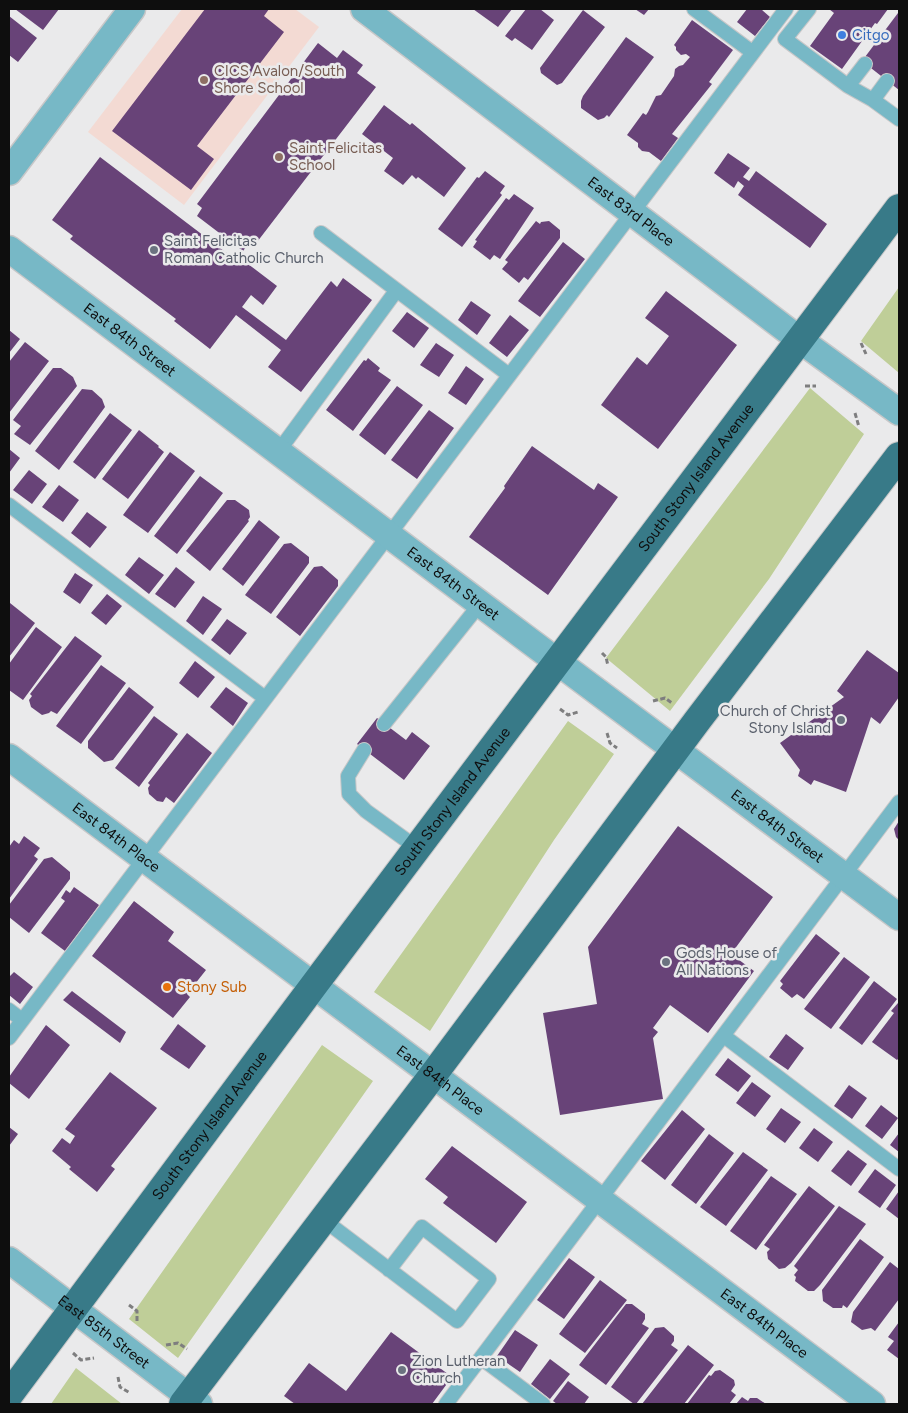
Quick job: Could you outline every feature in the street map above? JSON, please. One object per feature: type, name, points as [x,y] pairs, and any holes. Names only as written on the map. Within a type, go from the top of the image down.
[{"type":"highway","name":"South Stony Island Avenue","points":[[9,1395],[314,985],[899,208]]},
{"type":"highway","points":[[190,1402],[675,750],[899,456]]},
{"type":"street","points":[[9,172],[132,9]]},
{"type":"street","name":"East 83rd Place","points":[[364,9],[800,340],[899,412]]},
{"type":"street","name":"East 84th Street","points":[[9,248],[388,535],[899,917]]},
{"type":"street","name":"East 84th Place","points":[[9,757],[872,1404]]},
{"type":"street","name":"East 85th Street","points":[[9,1260],[190,1402]]},
{"type":"lane","points":[[694,9],[752,52]]},
{"type":"lane","points":[[9,1038],[786,9]]},
{"type":"lane","points":[[808,9],[785,39],[848,86],[873,100],[899,119]]},
{"type":"lane","points":[[848,86],[865,64]]},
{"type":"lane","points":[[873,100],[887,81]]},
{"type":"lane","points":[[321,233],[508,375]]},
{"type":"lane","points":[[278,452],[396,291]]},
{"type":"lane","points":[[9,504],[265,698]]},
{"type":"lane","points":[[384,724],[480,604]]},
{"type":"lane","points":[[364,750],[348,776],[349,794],[366,811],[418,848]]},
{"type":"lane","points":[[446,1404],[899,802]]},
{"type":"lane","points":[[9,1010],[22,1020]]},
{"type":"lane","points":[[724,1036],[899,1169]]},
{"type":"lane","points":[[324,1220],[457,1321],[489,1279],[422,1227],[390,1270]]},
{"type":"lane","points":[[481,1358],[543,1404]]},
{"type":"path","points":[[560,709],[568,714],[577,711],[585,716]]},
{"type":"path","points":[[607,732],[610,743],[617,748]]},
{"type":"path","points":[[129,1305],[137,1311],[137,1323],[144,1328]]},
{"type":"path","points":[[159,1340],[167,1346],[178,1343],[187,1349]]},
{"type":"path","points":[[73,1353],[81,1360],[96,1358]]},
{"type":"path","points":[[117,1375],[120,1387],[130,1393]]},
{"type":"shaded area","name":"CICS Avalon/South Shore School","points":[[182,9],[295,9],[319,27],[184,205],[88,132]]},
{"type":"green space","points":[[899,287],[899,373],[861,341]]},
{"type":"green space","points":[[810,388],[864,434],[769,579],[670,711],[606,658]]},
{"type":"green space","points":[[568,721],[614,754],[554,840],[430,1031],[374,992]]},
{"type":"green space","points":[[322,1045],[373,1081],[178,1358],[129,1319]]},
{"type":"green space","points":[[76,1368],[122,1404],[51,1404]]},
{"type":"building","points":[[15,9],[59,9],[43,30]]},
{"type":"building","name":"CICS Avalon/South Shore School","points":[[205,9],[269,9],[264,16],[284,32],[197,146],[214,159],[191,190],[112,131]]},
{"type":"building","points":[[473,9],[512,9],[498,27]]},
{"type":"building","points":[[526,9],[540,9],[554,20],[532,50],[515,38],[512,41],[505,36]]},
{"type":"building","points":[[635,9],[649,9],[644,15]]},
{"type":"building","points":[[747,9],[761,9],[770,17],[755,36],[737,22]]},
{"type":"building","name":"Citgo","points":[[829,9],[888,9],[877,24],[875,23],[842,69],[810,46],[834,13]]},
{"type":"building","points":[[583,10],[605,27],[562,83],[557,85],[541,73],[540,68]]},
{"type":"building","name":"Citgo","points":[[899,14],[899,90],[862,61]]},
{"type":"building","points":[[9,16],[37,38],[18,62],[9,55]]},
{"type":"building","points":[[692,20],[733,50],[709,82],[712,84],[672,134],[678,138],[661,161],[649,152],[642,151],[638,147],[638,143],[627,135],[643,113],[646,115],[656,96],[661,95],[674,76],[675,69],[683,65],[690,57],[686,54],[681,55],[674,45]]},
{"type":"building","points":[[626,37],[654,57],[609,117],[607,115],[598,120],[581,108],[581,101]]},
{"type":"building","points":[[318,43],[337,58],[343,50],[363,65],[357,73],[376,87],[254,246],[249,243],[243,251],[197,216],[202,208],[197,204]]},
{"type":"building","points":[[384,105],[410,125],[412,123],[466,168],[444,197],[418,177],[416,179],[412,175],[403,185],[384,171],[393,158],[362,134]]},
{"type":"building","points":[[728,153],[750,168],[743,177],[749,181],[756,171],[827,224],[810,248],[738,195],[744,186],[738,181],[734,188],[714,173]]},
{"type":"building","name":"Saint Felicitas Roman Catholic Church","points":[[100,157],[241,264],[244,261],[277,286],[263,305],[251,295],[242,307],[286,340],[331,281],[337,287],[343,278],[372,300],[301,392],[268,367],[281,350],[236,315],[210,349],[174,321],[176,319],[70,239],[73,236],[52,220]]},
{"type":"building","points":[[485,171],[505,186],[500,193],[502,195],[462,247],[438,229],[477,177],[479,178]]},
{"type":"building","points":[[514,194],[534,208],[500,259],[494,255],[490,260],[473,247],[477,241],[475,240],[506,198],[509,200]]},
{"type":"building","points":[[536,221],[540,224],[541,222],[549,221],[560,230],[560,238],[528,280],[524,277],[519,283],[502,269],[508,262],[505,260]]},
{"type":"building","points":[[563,242],[585,259],[540,317],[518,301]]},
{"type":"building","points":[[666,291],[737,345],[658,449],[601,405],[637,357],[647,365],[669,336],[645,318]]},
{"type":"building","points":[[471,301],[491,315],[477,335],[458,320]]},
{"type":"building","points":[[407,312],[429,328],[414,348],[392,331]]},
{"type":"building","points":[[510,315],[529,330],[507,357],[489,343]]},
{"type":"building","points":[[9,330],[20,339],[9,353]]},
{"type":"building","points":[[25,342],[49,361],[9,413],[9,362]]},
{"type":"building","points":[[436,343],[454,355],[439,377],[420,365]]},
{"type":"building","points":[[368,358],[380,368],[378,371],[391,380],[353,431],[326,410],[364,360],[366,361]]},
{"type":"building","points":[[466,366],[484,379],[466,405],[448,393]]},
{"type":"building","points":[[53,368],[61,368],[73,377],[77,386],[30,445],[14,434],[21,426],[13,420]]},
{"type":"building","points":[[397,386],[423,405],[385,455],[359,435]]},
{"type":"building","points":[[82,389],[92,390],[102,399],[105,407],[59,470],[35,451]]},
{"type":"building","points":[[429,410],[454,428],[417,479],[391,460]]},
{"type":"building","points":[[110,413],[132,430],[95,479],[73,462]]},
{"type":"building","points":[[139,430],[164,452],[128,499],[102,479]]},
{"type":"building","points":[[532,446],[594,490],[598,483],[618,497],[548,595],[469,537],[505,488],[504,486]]},
{"type":"building","points":[[9,449],[20,458],[9,473]]},
{"type":"building","points":[[170,452],[195,471],[148,533],[123,515]]},
{"type":"building","points":[[29,470],[47,484],[32,504],[13,490]]},
{"type":"building","points":[[200,476],[223,493],[177,554],[154,536]]},
{"type":"building","points":[[59,485],[79,500],[63,522],[42,507]]},
{"type":"building","points":[[227,500],[235,500],[249,510],[250,517],[249,521],[210,571],[186,551]]},
{"type":"building","points":[[87,512],[107,527],[90,548],[71,533]]},
{"type":"building","points":[[259,520],[280,537],[243,586],[222,569]]},
{"type":"building","points":[[291,543],[309,557],[309,563],[271,614],[245,595],[284,544]]},
{"type":"building","points":[[139,557],[164,575],[149,594],[125,575]]},
{"type":"building","points":[[322,566],[338,580],[338,586],[300,636],[276,617],[314,567]]},
{"type":"building","points":[[176,567],[195,582],[175,608],[155,594]]},
{"type":"building","points":[[75,573],[93,585],[80,604],[63,592]]},
{"type":"building","points":[[107,594],[122,606],[106,625],[91,613]]},
{"type":"building","points":[[203,596],[222,609],[203,635],[186,621]]},
{"type":"building","points":[[10,603],[35,623],[9,657],[9,605]]},
{"type":"building","points":[[227,619],[247,633],[230,655],[211,640]]},
{"type":"building","points":[[36,627],[62,647],[23,700],[9,690],[9,664]]},
{"type":"building","points":[[75,636],[102,656],[57,714],[51,711],[42,715],[31,707],[29,700],[32,696],[30,694]]},
{"type":"building","name":"Church of Christ Stony Island","points":[[867,650],[899,673],[899,697],[880,724],[871,717],[846,792],[814,780],[811,785],[798,776],[800,770],[780,743],[844,697],[837,691]]},
{"type":"building","points":[[195,661],[215,677],[198,698],[179,683]]},
{"type":"building","points":[[101,665],[126,683],[81,744],[56,726]]},
{"type":"building","points":[[129,687],[154,707],[113,760],[104,762],[88,748],[88,741]]},
{"type":"building","points":[[226,687],[248,703],[233,726],[210,707]]},
{"type":"building","points":[[154,716],[178,734],[139,787],[115,768]]},
{"type":"building","points":[[377,718],[406,740],[412,732],[430,746],[404,780],[357,744]]},
{"type":"building","points":[[187,733],[212,753],[174,803],[166,797],[163,802],[157,801],[149,794],[148,788],[150,785],[148,783]]},
{"type":"building","points":[[899,821],[899,840],[894,829]]},
{"type":"building","name":"Gods House of All Nations","points":[[678,826],[773,897],[731,954],[754,971],[708,1033],[670,1005],[653,1028],[658,1032],[653,1038],[663,1099],[560,1115],[543,1013],[597,1004],[588,947]]},
{"type":"building","points":[[24,836],[40,848],[34,856],[38,859],[9,899],[9,847],[14,840],[19,844]]},
{"type":"building","points":[[52,857],[70,872],[70,879],[29,933],[9,917],[9,905],[44,859]]},
{"type":"building","points":[[74,887],[99,905],[65,951],[41,933],[65,901],[61,898],[66,890],[70,893]]},
{"type":"building","points":[[134,901],[174,932],[168,941],[206,970],[187,994],[190,997],[173,1018],[92,956]]},
{"type":"building","points":[[816,934],[840,953],[804,999],[797,994],[792,998],[780,988],[783,984],[780,981]]},
{"type":"building","points":[[844,957],[870,977],[831,1029],[804,1009]]},
{"type":"building","points":[[14,972],[33,987],[20,1004],[9,995],[9,977]]},
{"type":"building","points":[[874,981],[897,999],[862,1045],[839,1028]]},
{"type":"building","points":[[72,991],[126,1032],[120,1043],[63,1000]]},
{"type":"building","points":[[898,1003],[899,1058],[897,1060],[872,1042],[894,1013],[891,1011]]},
{"type":"building","points":[[178,1024],[206,1046],[189,1069],[160,1049]]},
{"type":"building","points":[[46,1025],[70,1045],[29,1099],[9,1083],[9,1077]]},
{"type":"building","points":[[786,1034],[804,1048],[788,1070],[769,1057]]},
{"type":"building","points":[[728,1058],[751,1076],[738,1092],[715,1075]]},
{"type":"building","points":[[110,1072],[157,1108],[111,1166],[115,1169],[97,1192],[69,1169],[71,1167],[52,1151],[62,1138],[70,1144],[75,1136],[65,1129]]},
{"type":"building","points":[[752,1082],[771,1096],[755,1117],[736,1103]]},
{"type":"building","points":[[849,1085],[867,1098],[852,1119],[834,1106]]},
{"type":"building","points":[[881,1105],[898,1118],[882,1139],[865,1126]]},
{"type":"building","points":[[781,1108],[801,1122],[785,1143],[766,1129]]},
{"type":"building","points":[[682,1110],[705,1129],[665,1180],[641,1161]]},
{"type":"building","points":[[9,1127],[18,1134],[9,1146]]},
{"type":"building","points":[[814,1128],[833,1142],[818,1162],[799,1148]]},
{"type":"building","points":[[899,1133],[899,1152],[890,1145]]},
{"type":"building","points":[[709,1134],[734,1153],[696,1204],[671,1185]]},
{"type":"building","points":[[452,1146],[527,1202],[496,1243],[443,1203],[448,1197],[425,1179]]},
{"type":"building","points":[[848,1150],[867,1164],[851,1186],[831,1171]]},
{"type":"building","points":[[743,1152],[768,1170],[726,1226],[700,1207]]},
{"type":"building","points":[[875,1169],[896,1185],[880,1208],[858,1192]]},
{"type":"building","points":[[771,1176],[797,1194],[756,1250],[730,1231]]},
{"type":"building","points":[[809,1186],[835,1206],[791,1263],[785,1268],[779,1269],[768,1259],[767,1252],[770,1249],[764,1245]]},
{"type":"building","points":[[899,1191],[899,1219],[886,1209]]},
{"type":"building","points":[[839,1206],[866,1224],[820,1285],[814,1291],[808,1291],[795,1281],[796,1277],[794,1275],[798,1270],[794,1266]]},
{"type":"building","points":[[860,1239],[884,1257],[847,1308],[843,1305],[842,1308],[833,1308],[823,1301],[822,1290]]},
{"type":"building","points":[[569,1258],[595,1277],[564,1319],[537,1300]]},
{"type":"building","points":[[890,1262],[899,1269],[899,1299],[875,1331],[871,1328],[862,1330],[851,1322],[853,1312]]},
{"type":"building","points":[[600,1280],[627,1300],[585,1353],[559,1334]]},
{"type":"building","points":[[626,1304],[632,1304],[645,1314],[642,1324],[649,1328],[606,1385],[579,1365]]},
{"type":"building","points":[[899,1322],[899,1359],[887,1350],[894,1341],[888,1337]]},
{"type":"building","points":[[664,1327],[674,1336],[674,1341],[671,1345],[678,1350],[636,1404],[634,1404],[611,1387],[655,1328]]},
{"type":"building","points":[[515,1330],[538,1345],[520,1372],[497,1356]]},
{"type":"building","name":"Zion Lutheran Church","points":[[391,1332],[452,1377],[432,1404],[295,1404],[284,1396],[309,1363],[346,1391]]},
{"type":"building","points":[[688,1345],[714,1365],[684,1404],[642,1404]]},
{"type":"building","points":[[550,1359],[570,1374],[550,1399],[531,1384]]},
{"type":"building","points":[[720,1370],[734,1380],[735,1385],[731,1391],[736,1395],[729,1404],[687,1404],[709,1375],[711,1376],[715,1371]]},
{"type":"building","points":[[568,1381],[589,1397],[584,1404],[557,1404],[553,1401]]},
{"type":"building","points":[[742,1397],[748,1401],[750,1398],[757,1398],[766,1404],[736,1404]]},
{"type":"place","name":"Citgo","points":[[842,35]]},
{"type":"place","name":"CICS Avalon/South Shore School","points":[[204,80]]},
{"type":"place","name":"Saint Felicitas School","points":[[279,157]]},
{"type":"place","name":"Saint Felicitas Roman Catholic Church","points":[[154,250]]},
{"type":"place","name":"Church of Christ Stony Island","points":[[841,720]]},
{"type":"place","name":"Gods House of All Nations","points":[[666,962]]},
{"type":"place","name":"Stony Sub","points":[[167,987]]},
{"type":"place","name":"Zion Lutheran Church","points":[[402,1370]]}]
